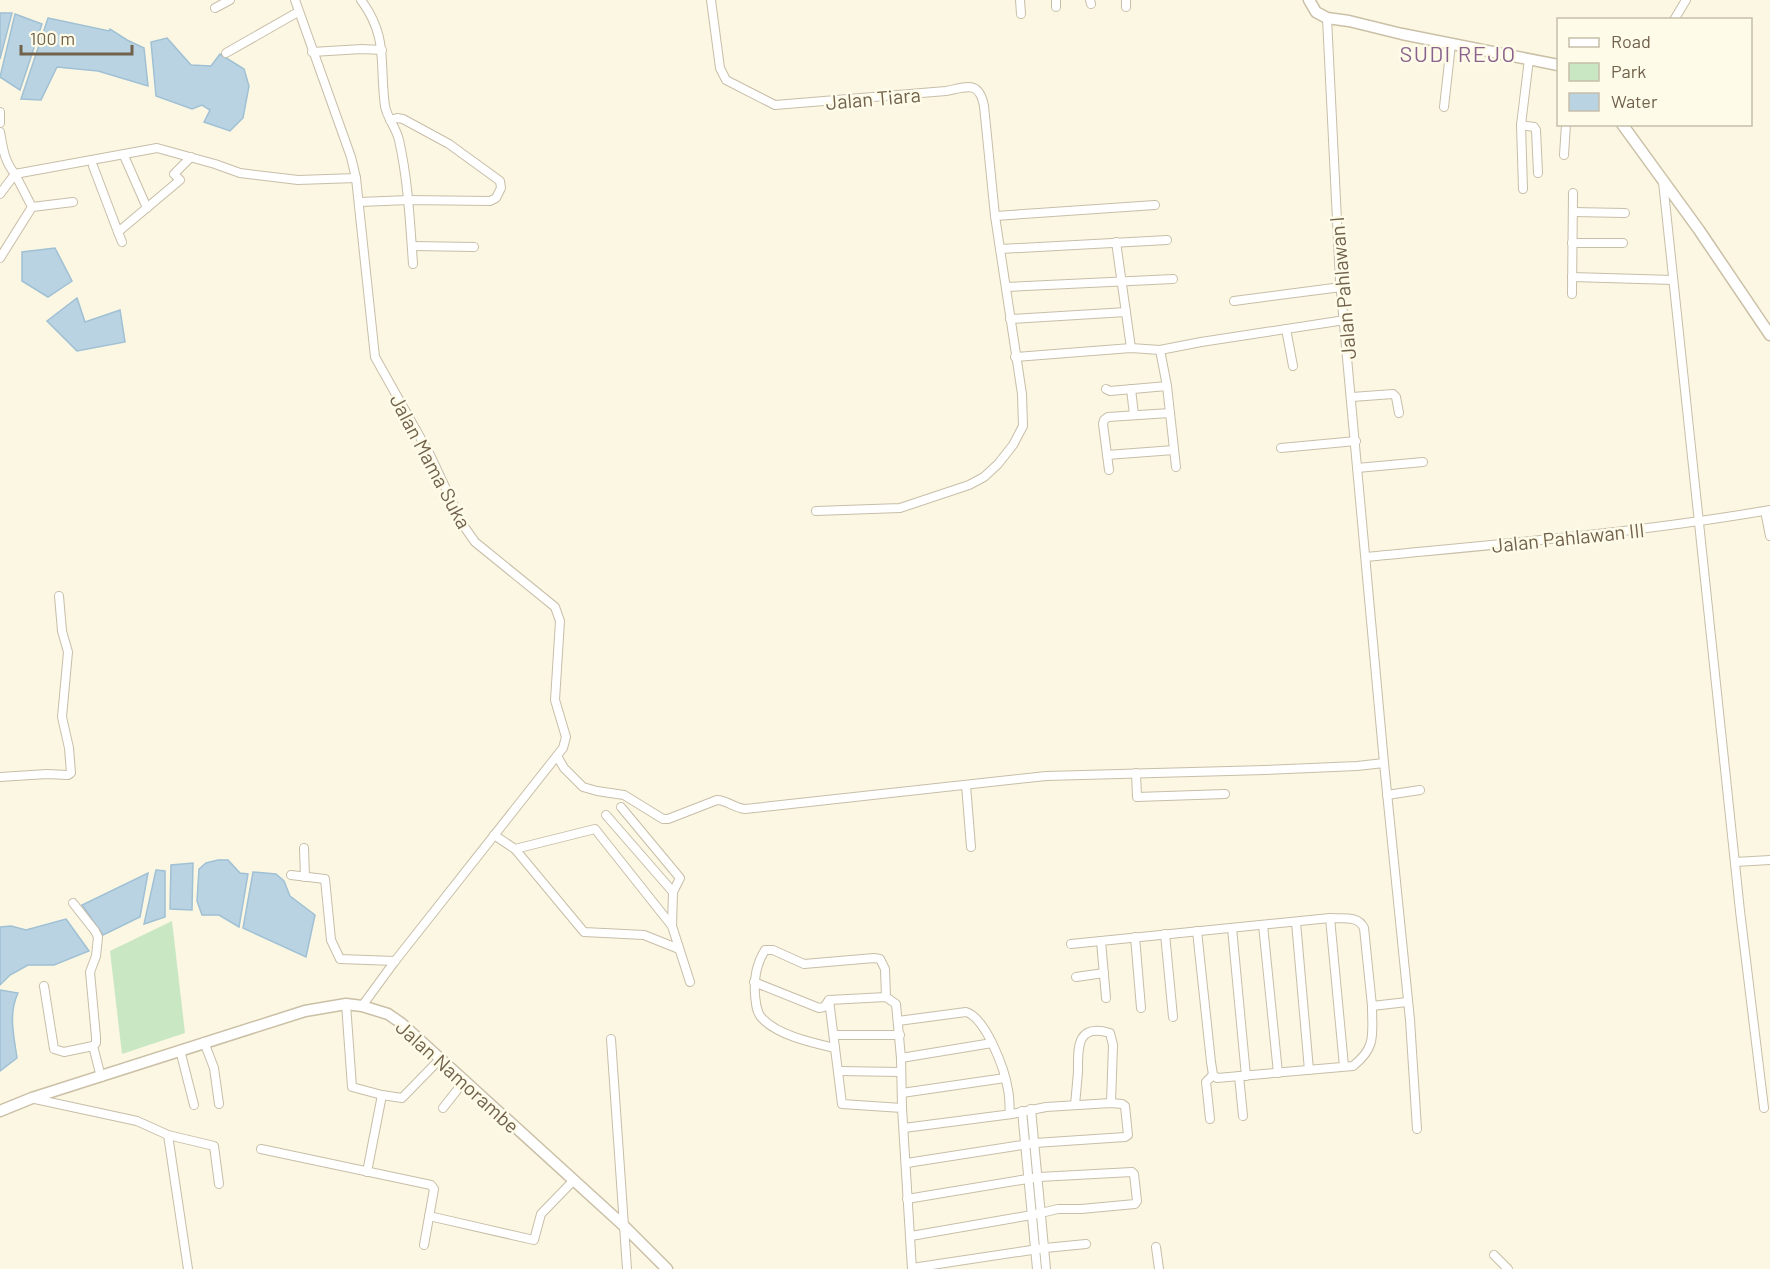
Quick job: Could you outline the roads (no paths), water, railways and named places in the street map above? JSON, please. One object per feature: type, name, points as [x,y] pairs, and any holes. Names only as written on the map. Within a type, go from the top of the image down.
[{"type":"main road","points":[[1309,0],[1316,12],[1327,18],[1557,65]]},
{"type":"main road","points":[[1623,126],[1770,335]]},
{"type":"main road","name":"Jalan Namorambe","points":[[0,1111],[32,1098],[289,1015],[346,1004],[363,1006],[388,1014],[465,1080],[667,1269]]},
{"type":"street","points":[[215,8],[230,0]]},
{"type":"street","name":"Jalan Mama Suka","points":[[295,0],[351,157],[356,178],[375,357],[430,455],[463,525],[475,542],[555,607],[560,621],[555,700],[566,737],[563,748],[395,961],[363,1006]]},
{"type":"street","points":[[361,0],[371,13],[378,30],[382,50],[385,104],[398,137],[408,200],[413,264]]},
{"type":"street","name":"Jalan Tiara","points":[[711,0],[720,68],[726,80],[775,105],[975,87],[982,96],[984,106],[995,216]]},
{"type":"street","points":[[1020,0],[1021,14]]},
{"type":"street","points":[[1675,18],[1686,0]]},
{"type":"street","points":[[226,53],[298,12]]},
{"type":"street","name":"Jalan Pahlawan I","points":[[1327,18],[1341,288],[1417,1129]]},
{"type":"street","points":[[1443,107],[1451,45]]},
{"type":"street","points":[[312,52],[382,50]]},
{"type":"street","points":[[1523,189],[1521,125],[1529,59]]},
{"type":"street","points":[[0,112],[0,123]]},
{"type":"street","points":[[360,202],[490,201],[496,198],[502,185],[449,144],[403,119],[390,120]]},
{"type":"street","points":[[1521,125],[1536,130],[1538,173]]},
{"type":"street","points":[[1564,155],[1566,126]]},
{"type":"street","points":[[0,132],[4,157],[32,207]]},
{"type":"street","points":[[0,194],[15,174],[147,148],[162,148],[192,156],[240,174],[298,180],[356,178]]},
{"type":"street","points":[[118,232],[180,180],[174,174],[192,156]]},
{"type":"street","points":[[125,158],[147,208]]},
{"type":"street","points":[[93,165],[122,242]]},
{"type":"street","points":[[1663,180],[1735,862],[1764,1108]]},
{"type":"street","points":[[1572,294],[1573,193]]},
{"type":"street","points":[[32,207],[73,202]]},
{"type":"street","points":[[816,511],[900,508],[984,477],[1013,445],[1023,426],[1022,394],[995,216],[1155,205]]},
{"type":"street","points":[[0,258],[32,207]]},
{"type":"street","points":[[1573,212],[1625,213]]},
{"type":"street","points":[[1000,249],[1167,240]]},
{"type":"street","points":[[1116,242],[1131,348]]},
{"type":"street","points":[[1572,243],[1623,243]]},
{"type":"street","points":[[412,246],[474,247]]},
{"type":"street","points":[[1572,278],[1673,280]]},
{"type":"street","points":[[1006,287],[1173,279]]},
{"type":"street","points":[[1234,301],[1341,288]]},
{"type":"street","points":[[1010,319],[1126,312]]},
{"type":"street","points":[[1015,357],[1131,348],[1160,350],[1345,320]]},
{"type":"street","points":[[1286,329],[1293,366]]},
{"type":"street","points":[[1160,350],[1167,386],[1176,467]]},
{"type":"street","points":[[1106,389],[1110,391],[1167,386]]},
{"type":"street","points":[[1131,389],[1134,415]]},
{"type":"street","points":[[1352,397],[1393,394],[1396,397],[1399,413]]},
{"type":"street","points":[[1109,470],[1104,420],[1108,417],[1170,413]]},
{"type":"street","points":[[1281,448],[1356,441]]},
{"type":"street","points":[[1107,455],[1174,450]]},
{"type":"street","points":[[1357,468],[1423,462]]},
{"type":"street","points":[[1768,511],[1770,536]]},
{"type":"street","name":"Jalan Pahlawan III","points":[[1366,557],[1558,539],[1768,511]]},
{"type":"street","points":[[0,777],[47,774],[68,776],[71,773],[69,748],[62,717],[68,652],[62,631],[59,596]]},
{"type":"street","points":[[557,756],[564,768],[583,787],[624,795],[663,819],[717,800],[723,800],[745,809],[1046,776],[1384,763]]},
{"type":"street","points":[[1136,773],[1137,797],[1225,794]]},
{"type":"street","points":[[966,785],[971,847]]},
{"type":"street","points":[[1387,795],[1420,790]]},
{"type":"street","points":[[621,807],[680,878],[673,892],[672,926],[690,982]]},
{"type":"street","points":[[606,815],[673,892]]},
{"type":"street","points":[[515,849],[595,829],[672,926]]},
{"type":"street","points":[[494,835],[515,849],[584,932],[644,935],[679,949]]},
{"type":"street","points":[[304,848],[305,876]]},
{"type":"street","points":[[1735,862],[1770,860]]},
{"type":"street","points":[[291,875],[325,879],[332,940],[340,959],[395,961]]},
{"type":"street","points":[[44,986],[54,1049],[64,1052],[93,1046],[96,1038],[90,972],[96,956],[98,937],[73,903]]},
{"type":"street","points":[[1330,918],[1344,1066]]},
{"type":"street","points":[[1071,944],[1330,918],[1355,919],[1361,922],[1364,928],[1372,1006],[1373,1043],[1365,1056],[1353,1066],[1217,1078],[1214,1076]]},
{"type":"street","points":[[1296,922],[1310,1070]]},
{"type":"street","points":[[1263,925],[1278,1073]]},
{"type":"street","points":[[1232,928],[1243,1076],[1243,1116]]},
{"type":"street","points":[[1197,931],[1214,1076]]},
{"type":"street","points":[[1165,934],[1173,1017]]},
{"type":"street","points":[[1135,937],[1141,1008]]},
{"type":"street","points":[[1101,941],[1106,998]]},
{"type":"street","points":[[834,1048],[797,1038],[762,1018],[757,1010],[754,982],[757,966],[764,951],[773,950],[804,964],[874,958],[882,961],[885,969],[886,996]]},
{"type":"street","points":[[1076,976],[1104,973]]},
{"type":"street","points":[[754,982],[819,1008],[824,1007],[829,1000]]},
{"type":"street","points":[[829,1000],[886,996],[896,1004],[900,1035],[900,1072],[912,1269],[1045,1248],[1086,1244]]},
{"type":"street","points":[[829,1000],[842,1104],[902,1108]]},
{"type":"street","points":[[1372,1006],[1407,1002]]},
{"type":"street","points":[[346,1004],[351,1085],[382,1095],[402,1098],[440,1059]]},
{"type":"street","points":[[898,1021],[966,1012],[974,1015],[992,1043],[1005,1078],[1010,1114]]},
{"type":"street","points":[[1075,1105],[1077,1047],[1080,1039],[1088,1033],[1102,1031],[1110,1034],[1113,1045],[1111,1103]]},
{"type":"street","points":[[834,1035],[900,1035]]},
{"type":"street","points":[[611,1039],[622,1225],[627,1269]]},
{"type":"street","points":[[204,1042],[214,1068],[219,1104]]},
{"type":"street","points":[[901,1058],[992,1043]]},
{"type":"street","points":[[93,1046],[101,1077]]},
{"type":"street","points":[[180,1050],[194,1105]]},
{"type":"street","points":[[839,1071],[900,1072]]},
{"type":"street","points":[[1210,1119],[1206,1082],[1214,1076]]},
{"type":"street","points":[[902,1093],[1005,1078]]},
{"type":"street","points":[[442,1108],[465,1080]]},
{"type":"street","points":[[367,1172],[382,1095]]},
{"type":"street","points":[[32,1098],[137,1120],[168,1135],[214,1146],[219,1184]]},
{"type":"street","points":[[904,1128],[1010,1114],[1031,1108],[1111,1103],[1125,1106],[1129,1130],[1125,1137],[1035,1143],[907,1163]]},
{"type":"street","points":[[1031,1108],[1046,1269]]},
{"type":"street","points":[[1022,1111],[1037,1269]]},
{"type":"street","points":[[168,1135],[188,1269]]},
{"type":"street","points":[[261,1149],[431,1185],[434,1189],[424,1245]]},
{"type":"street","points":[[907,1199],[1028,1178],[1132,1172],[1137,1198],[1135,1204],[1058,1209],[911,1236]]},
{"type":"street","points":[[429,1216],[534,1240],[541,1214],[573,1181]]},
{"type":"street","points":[[1156,1247],[1159,1269]]},
{"type":"street","points":[[1494,1255],[1508,1269]]},
{"type":"water","points":[[0,13],[12,13],[0,59]]},
{"type":"water","points":[[15,14],[42,24],[20,90],[0,77]]},
{"type":"water","points":[[48,18],[109,31],[110,29],[144,48],[148,86],[98,71],[57,67],[41,100],[21,99]]},
{"type":"water","points":[[167,38],[191,65],[211,66],[220,54],[244,69],[249,86],[243,118],[230,131],[204,122],[210,110],[202,105],[192,109],[156,96],[151,42]]},
{"type":"water","points":[[55,248],[72,281],[48,297],[22,281],[22,252]]},
{"type":"water","points":[[77,298],[85,322],[120,310],[125,342],[77,351],[47,321]]},
{"type":"water","points":[[228,860],[240,873],[248,874],[239,927],[219,915],[202,915],[197,901],[199,869],[206,863]]},
{"type":"water","points":[[193,863],[192,910],[170,909],[171,865]]},
{"type":"water","points":[[156,870],[165,871],[165,917],[144,924]]},
{"type":"water","points":[[253,872],[276,874],[284,881],[290,896],[315,915],[306,957],[243,928]]},
{"type":"water","points":[[148,873],[140,917],[103,935],[82,905]]},
{"type":"water","points":[[66,919],[89,951],[54,965],[28,965],[10,975],[0,985],[0,927],[11,926],[26,930]]},
{"type":"water","points":[[0,990],[18,993],[12,1017],[17,1058],[0,1071]]},
{"type":"district","name":"SUDI REJO","points":[[1458,53]]}]
